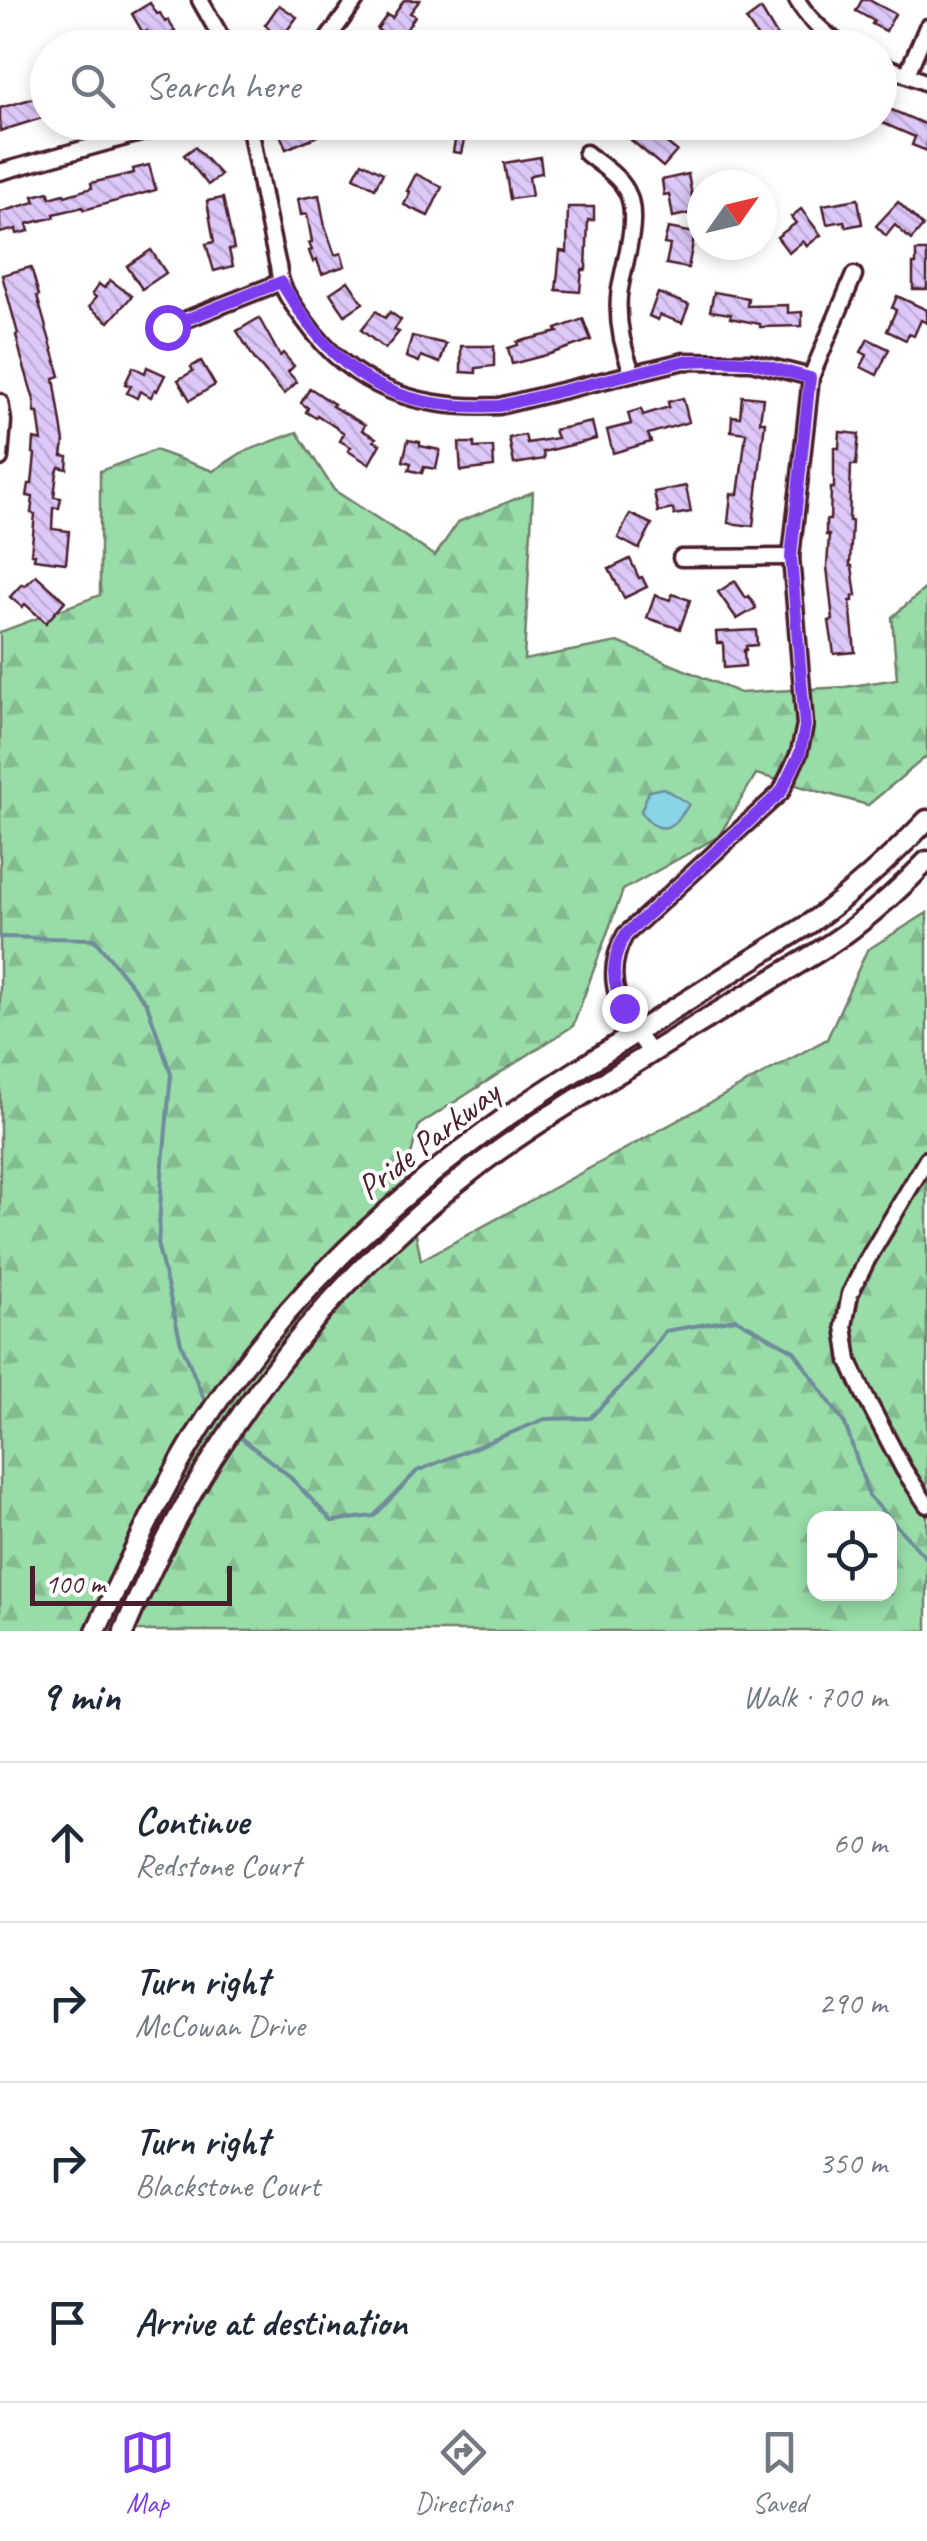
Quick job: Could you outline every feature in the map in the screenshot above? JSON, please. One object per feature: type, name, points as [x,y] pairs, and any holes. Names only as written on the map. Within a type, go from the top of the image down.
[{"type":"main road","name":"Pride Parkway","points":[[96,1631],[154,1508],[195,1436],[286,1314],[342,1254],[436,1170],[510,1114],[847,896],[927,820]]},
{"type":"main road","name":"Pride Parkway","points":[[124,1631],[174,1522],[240,1414],[313,1320],[378,1252],[486,1160],[839,938],[927,861]]},
{"type":"street","points":[[200,0],[217,30]]},
{"type":"street","points":[[334,30],[356,0]]},
{"type":"street","points":[[797,0],[821,30]]},
{"type":"street","points":[[907,74],[927,27]]},
{"type":"street","points":[[897,70],[927,83]]},
{"type":"street","points":[[0,172],[115,140]]},
{"type":"street","points":[[253,140],[281,282],[314,334],[369,382],[420,401],[469,408],[499,406],[684,361],[751,362],[810,378]]},
{"type":"street","points":[[586,154],[620,182],[632,212],[618,300],[632,372]]},
{"type":"street","points":[[651,1053],[614,989],[612,969],[618,947],[625,935],[781,792],[800,753],[805,726],[791,557],[810,378],[854,275]]},
{"type":"street","points":[[167,327],[281,282]]},
{"type":"street","points":[[0,402],[0,458]]},
{"type":"street","points":[[682,558],[791,557]]},
{"type":"street","points":[[927,1159],[866,1260],[850,1294],[844,1326],[849,1361],[864,1394],[904,1470],[927,1504]]},
{"type":"green space","points":[[297,432],[334,490],[435,556],[458,522],[533,492],[524,660],[618,642],[740,693],[845,687],[897,679],[892,617],[927,587],[927,756],[868,805],[756,774],[719,836],[623,890],[573,1026],[419,1125],[405,1177],[421,1260],[827,1039],[867,950],[927,913],[927,1631],[0,1631],[0,632],[100,595],[100,471],[155,450],[213,471],[241,453]]},
{"type":"water","points":[[663,788],[689,804],[672,824],[660,827],[641,811],[649,791]]},
{"type":"building","points":[[404,0],[420,0],[410,13],[415,16],[406,30],[377,29],[387,15],[392,18]]},
{"type":"building","points":[[862,0],[869,0],[895,14],[884,30],[856,11]]},
{"type":"building","points":[[150,3],[174,30],[141,30],[132,14]]},
{"type":"building","points":[[279,5],[297,17],[287,30],[268,30],[265,25]]},
{"type":"building","points":[[761,9],[773,30],[753,30],[746,20]]},
{"type":"building","points":[[30,99],[30,122],[0,131],[0,108]]},
{"type":"building","points":[[897,112],[927,125],[927,151],[912,145],[915,137],[897,129]]},
{"type":"building","points":[[282,140],[308,140],[286,149]]},
{"type":"building","points":[[455,140],[464,140],[461,153],[453,152]]},
{"type":"building","points":[[631,140],[663,140],[677,151],[663,167]]},
{"type":"building","points":[[195,147],[221,175],[208,185],[184,155]]},
{"type":"building","points":[[540,157],[542,173],[529,177],[532,196],[510,199],[504,163]]},
{"type":"building","points":[[362,162],[383,173],[375,188],[354,177]]},
{"type":"building","points":[[149,165],[156,190],[54,214],[55,217],[27,224],[29,231],[0,233],[0,212],[35,202],[33,196],[49,192],[50,198],[65,196],[92,188],[91,183],[134,173],[133,169]]},
{"type":"building","points":[[416,174],[442,187],[428,216],[404,205]]},
{"type":"building","points":[[687,174],[687,214],[673,217],[662,180]]},
{"type":"building","points":[[319,195],[335,255],[341,253],[345,266],[322,274],[309,251],[312,242],[307,214],[301,215],[298,199]]},
{"type":"building","points":[[223,198],[234,249],[229,250],[233,266],[214,271],[206,244],[214,242],[207,201]]},
{"type":"building","points":[[858,199],[862,224],[827,224],[823,205]]},
{"type":"building","points":[[898,202],[923,226],[911,240],[895,225],[886,236],[876,226]]},
{"type":"building","points":[[568,207],[594,207],[594,220],[588,220],[586,270],[582,270],[580,292],[556,290],[560,251],[567,252]]},
{"type":"building","points":[[801,209],[821,235],[807,246],[803,241],[789,253],[777,237],[796,223],[791,217]]},
{"type":"building","points":[[668,228],[687,232],[688,268],[666,264],[670,245],[664,244]]},
{"type":"building","points":[[151,250],[166,273],[142,289],[127,266]]},
{"type":"building","points":[[916,251],[927,251],[927,289],[913,289]]},
{"type":"building","points":[[31,267],[60,376],[54,378],[64,442],[62,456],[68,457],[67,469],[59,467],[57,472],[54,497],[61,498],[59,508],[53,508],[52,529],[69,531],[66,563],[34,559],[35,554],[31,554],[35,514],[31,513],[33,497],[27,496],[32,484],[34,439],[42,441],[2,275]]},
{"type":"building","points":[[110,280],[132,296],[109,322],[89,307],[99,284],[104,288]]},
{"type":"building","points":[[348,281],[363,303],[345,315],[330,293]]},
{"type":"building","points":[[714,292],[748,298],[747,306],[788,305],[788,313],[802,312],[802,326],[760,327],[730,318],[731,314],[710,311]]},
{"type":"building","points":[[658,293],[689,305],[682,323],[660,315],[658,320],[649,316]]},
{"type":"building","points":[[897,296],[927,310],[927,323],[921,320],[914,336],[909,334],[906,340],[887,331]]},
{"type":"building","points":[[376,311],[385,318],[390,312],[401,320],[394,330],[399,332],[385,349],[361,330]]},
{"type":"building","points":[[259,318],[280,356],[283,353],[294,366],[288,372],[297,382],[284,394],[237,331]]},
{"type":"building","points":[[583,319],[591,340],[512,364],[508,348],[518,345],[517,342],[558,332],[556,329]]},
{"type":"building","points":[[412,336],[446,344],[440,363],[421,356],[419,362],[406,357]]},
{"type":"building","points":[[868,339],[889,349],[877,375],[861,367],[867,355],[861,352]]},
{"type":"building","points":[[461,346],[494,346],[494,366],[476,368],[476,373],[461,372]]},
{"type":"building","points":[[201,361],[215,385],[190,400],[178,380]]},
{"type":"building","points":[[133,367],[145,373],[147,367],[165,375],[151,397],[140,391],[137,398],[127,393],[131,386],[125,384]]},
{"type":"building","points":[[310,388],[365,425],[362,430],[376,438],[374,441],[380,444],[369,464],[348,451],[351,447],[340,441],[344,433],[306,412],[308,408],[301,403]]},
{"type":"building","points":[[742,396],[763,398],[760,422],[765,422],[753,526],[728,523],[731,494],[738,494],[746,433],[731,431],[732,416],[740,417]]},
{"type":"building","points":[[683,398],[689,422],[648,434],[651,442],[613,453],[607,430],[631,424],[628,413],[641,409],[643,415]]},
{"type":"building","points":[[592,422],[596,439],[543,452],[544,459],[514,464],[509,438],[525,435],[527,443],[557,438],[554,430]]},
{"type":"building","points":[[840,432],[859,434],[856,465],[851,465],[849,521],[850,566],[856,596],[850,601],[855,652],[834,654],[829,621],[833,620],[826,520],[830,520],[834,448],[839,448]]},
{"type":"building","points":[[408,440],[440,450],[436,469],[424,467],[422,473],[409,470],[411,463],[403,461]]},
{"type":"building","points":[[459,443],[474,443],[474,448],[493,447],[494,467],[461,471]]},
{"type":"building","points":[[686,486],[691,512],[658,512],[654,492]]},
{"type":"building","points":[[630,514],[652,524],[639,549],[618,538]]},
{"type":"building","points":[[630,559],[647,587],[624,598],[609,569]]},
{"type":"building","points":[[36,575],[65,601],[46,623],[25,604],[22,607],[10,597]]},
{"type":"building","points":[[735,581],[756,608],[737,619],[718,592]]},
{"type":"building","points":[[672,594],[690,600],[680,629],[647,618],[655,595],[670,600]]},
{"type":"building","points":[[756,630],[757,645],[746,646],[744,650],[745,666],[724,668],[723,643],[717,643],[716,632]]},
{"type":"waterway","points":[[0,937],[94,939],[147,1004],[171,1074],[158,1247],[181,1343],[206,1404]]},
{"type":"waterway","points":[[237,1435],[287,1474],[332,1521],[374,1516],[417,1471],[545,1419],[590,1418],[635,1372],[665,1331],[736,1319],[794,1351],[845,1424],[869,1496],[927,1559]]},
{"type":"route","points":[[167,327],[281,282],[314,334],[369,382],[420,401],[469,408],[499,406],[684,361],[751,362],[810,378],[791,557],[805,726],[800,753],[781,792],[625,935],[612,969],[614,989],[624,1008]]}]
